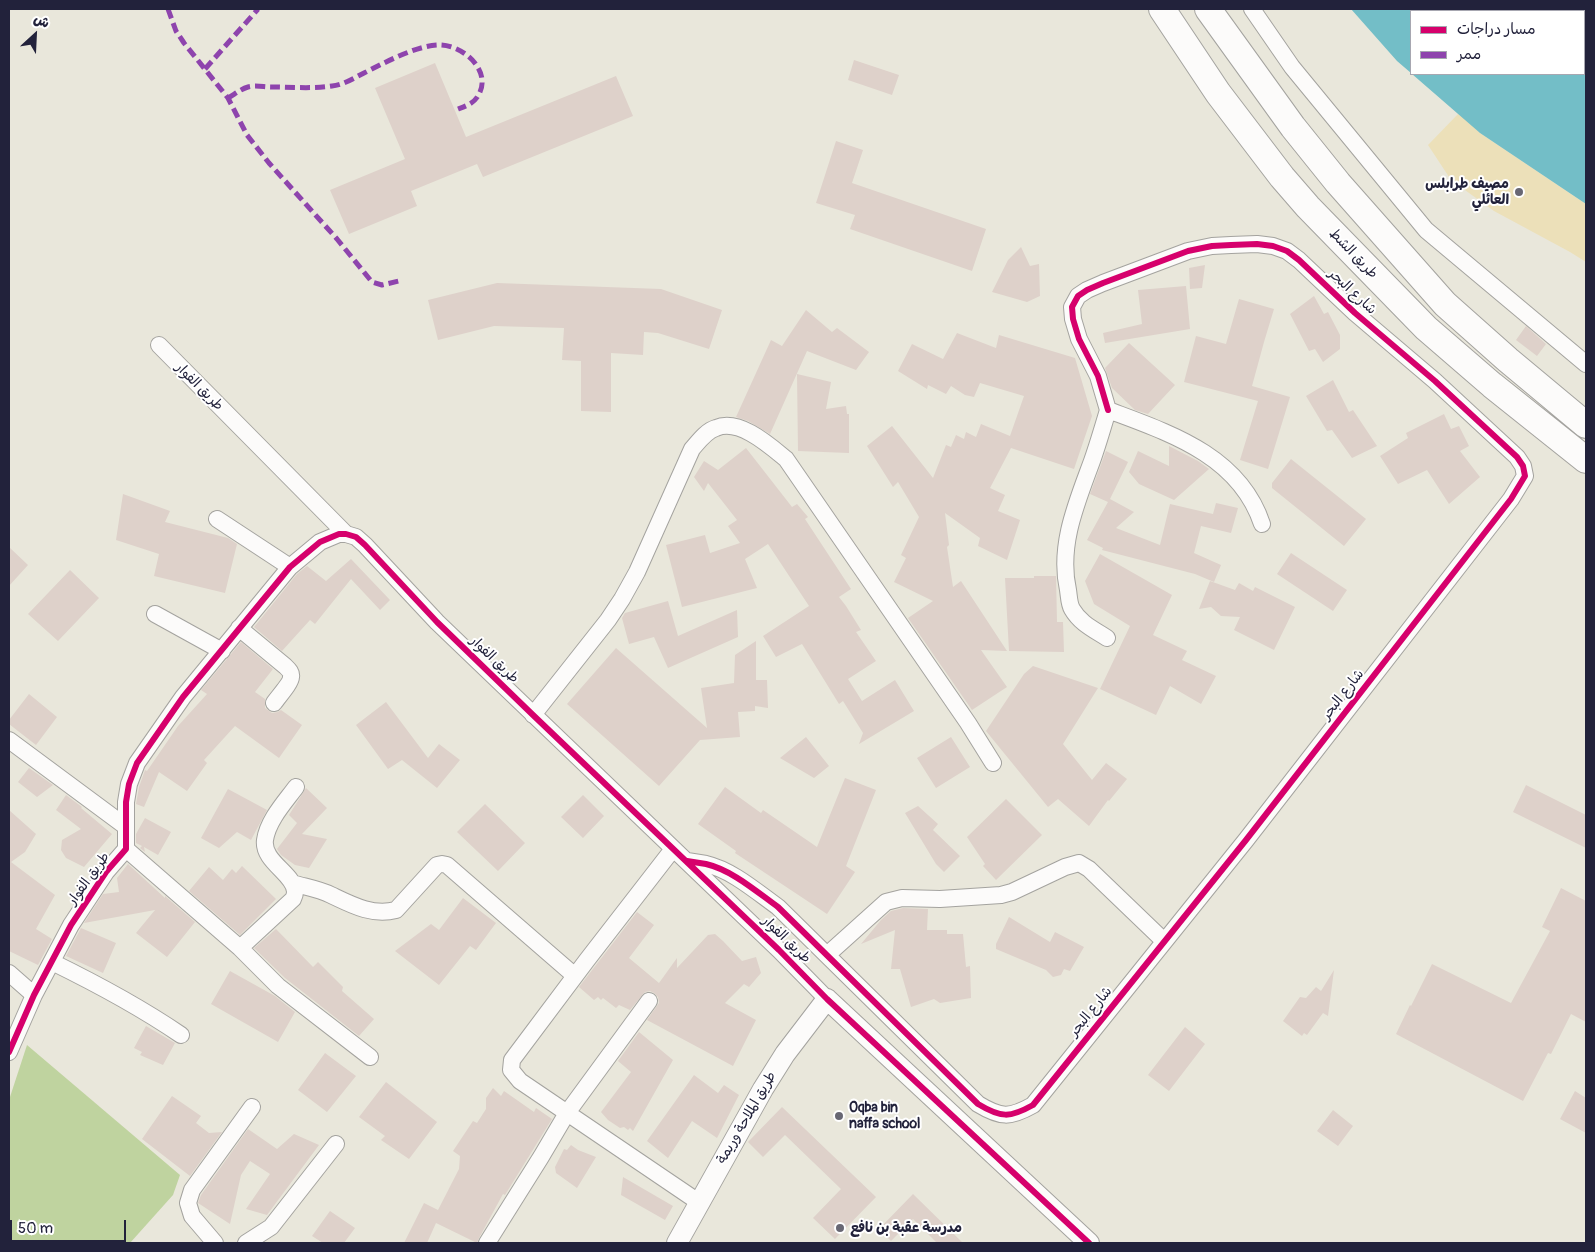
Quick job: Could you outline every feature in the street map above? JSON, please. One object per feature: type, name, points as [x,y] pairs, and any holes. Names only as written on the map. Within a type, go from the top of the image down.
[{"type":"highway","name":"طريق الشط","points":[[1162,9],[1218,93],[1259,149],[1308,207],[1426,328],[1492,385],[1586,460]]},
{"type":"highway","points":[[1208,9],[1293,127],[1338,183],[1445,304],[1586,425]]},
{"type":"street","points":[[1252,9],[1292,67],[1426,230],[1586,364]]},
{"type":"street","name":"شارع البحر","points":[[687,861],[708,864],[731,875],[778,907],[978,1104],[991,1112],[1006,1115],[1020,1112],[1033,1105],[1246,840],[1505,507],[1525,476],[1523,466],[1517,457],[1435,381],[1356,313],[1299,260],[1287,251],[1273,246],[1256,244],[1212,246],[1188,251],[1103,283],[1078,296],[1072,306],[1073,319],[1079,339],[1098,376],[1108,410]]},
{"type":"street","name":"طريق الفوار","points":[[159,346],[346,534]]},
{"type":"street","points":[[1107,638],[1082,623],[1071,607],[1066,582],[1065,560],[1077,499],[1108,410],[1179,438],[1208,455],[1222,466],[1247,492],[1258,511],[1262,524]]},
{"type":"street","points":[[533,715],[608,620],[622,599],[637,572],[692,449],[704,435],[717,427],[730,426],[747,430],[786,459],[968,723],[993,763]]},
{"type":"street","points":[[217,519],[290,567]]},
{"type":"street","name":"طريق الفوار","points":[[9,1047],[34,995],[81,910],[106,872],[126,849],[126,802],[129,784],[137,764],[183,697],[290,567],[320,542],[339,534],[346,534],[356,537],[365,545],[437,622],[687,861],[827,999],[1089,1243]]},
{"type":"street","points":[[155,614],[222,651]]},
{"type":"street","points":[[239,628],[290,672],[292,678],[274,703]]},
{"type":"street","points":[[9,740],[125,826]]},
{"type":"street","points":[[240,948],[293,899],[295,892],[292,883],[272,860],[265,848],[265,840],[278,812],[296,787]]},
{"type":"street","points":[[126,849],[240,948],[278,986],[370,1058]]},
{"type":"street","points":[[673,849],[512,1060],[511,1070],[520,1081],[700,1203]]},
{"type":"street","points":[[827,955],[886,902],[902,898],[940,899],[1001,895],[1012,892],[1065,867],[1079,863],[1090,869],[1164,941]]},
{"type":"street","points":[[292,883],[331,895],[360,908],[386,912],[396,910],[437,865],[442,864],[451,868],[575,976]]},
{"type":"street","points":[[52,962],[142,1009],[181,1035]]},
{"type":"street","points":[[9,973],[34,995]]},
{"type":"street","name":"طريق الملاحة وريمة","points":[[677,1243],[762,1089],[791,1046],[827,999]]},
{"type":"street","points":[[487,1243],[567,1113],[649,1002]]},
{"type":"street","points":[[215,1243],[192,1216],[188,1203],[192,1190],[252,1107]]},
{"type":"street","points":[[246,1243],[271,1227],[336,1144]]},
{"type":"green space","points":[[27,1045],[180,1175],[173,1195],[130,1243],[9,1243],[9,1100]]},
{"type":"sand","name":"مصيف طرابلس العائلي","points":[[1459,113],[1480,133],[1586,204],[1586,262],[1494,211],[1451,180],[1428,145]]},
{"type":"water","points":[[1351,9],[1586,9],[1586,204],[1480,133],[1413,75],[1585,75],[1585,10],[1410,10],[1410,72],[1397,61]]},
{"type":"building","points":[[854,60],[899,75],[892,95],[848,80]]},
{"type":"building","points":[[435,63],[466,137],[616,76],[633,116],[483,177],[477,164],[411,191],[417,206],[349,234],[330,190],[405,159],[375,88]]},
{"type":"building","points":[[836,141],[863,150],[852,183],[986,229],[972,271],[850,229],[855,215],[816,203]]},
{"type":"building","points":[[1021,247],[1030,266],[1039,264],[1040,296],[1027,302],[992,292],[1008,260]]},
{"type":"building","points":[[1205,265],[1202,288],[1190,289],[1189,268]]},
{"type":"building","points":[[497,283],[661,289],[722,310],[709,349],[658,333],[644,332],[643,355],[611,353],[611,412],[581,411],[581,361],[562,360],[564,328],[494,326],[438,340],[428,300]]},
{"type":"building","points":[[1186,286],[1190,329],[1105,343],[1103,333],[1142,324],[1138,290]]},
{"type":"building","points":[[1314,296],[1324,314],[1328,312],[1340,335],[1340,349],[1323,362],[1315,349],[1309,351],[1290,314]]},
{"type":"building","points":[[1239,299],[1274,309],[1252,386],[1290,397],[1268,469],[1240,460],[1258,401],[1184,382],[1196,336],[1226,344]]},
{"type":"building","points":[[806,310],[832,332],[837,328],[869,352],[856,370],[807,351],[770,434],[748,421],[736,417],[771,340],[782,346]]},
{"type":"building","points":[[1526,326],[1546,344],[1537,356],[1516,340]]},
{"type":"building","points":[[957,333],[996,348],[999,335],[1075,358],[1092,416],[1074,469],[1011,448],[990,488],[1005,495],[998,511],[1020,520],[1007,560],[978,546],[980,538],[945,513],[949,545],[947,547],[953,587],[961,581],[1007,651],[981,650],[1007,687],[972,710],[908,618],[933,601],[894,582],[906,558],[901,555],[919,517],[898,482],[893,487],[867,446],[892,426],[933,478],[946,445],[951,447],[956,435],[964,439],[966,432],[976,437],[981,424],[1010,436],[1024,396],[980,383],[974,397],[965,395],[951,386],[946,394],[928,385],[927,389],[898,371],[912,344],[943,359]]},
{"type":"building","points":[[1129,343],[1175,385],[1148,414],[1135,410],[1112,388],[1105,368]]},
{"type":"building","points":[[797,374],[831,382],[826,409],[846,406],[847,414],[849,414],[849,453],[798,451]]},
{"type":"building","points":[[1333,380],[1349,412],[1353,410],[1377,446],[1352,458],[1332,430],[1327,431],[1306,396]]},
{"type":"building","points":[[1444,414],[1451,429],[1459,426],[1469,446],[1460,451],[1480,477],[1449,504],[1427,470],[1398,484],[1380,456],[1408,438],[1406,433]]},
{"type":"building","points":[[1169,446],[1209,469],[1174,500],[1139,484],[1129,472],[1138,451],[1169,466]]},
{"type":"building","points":[[746,448],[792,507],[797,504],[808,517],[805,519],[851,589],[839,597],[861,630],[856,632],[876,661],[848,679],[862,701],[895,680],[914,711],[859,744],[863,733],[843,701],[839,704],[802,644],[776,657],[763,636],[809,606],[768,544],[745,559],[757,588],[682,607],[666,545],[705,535],[710,553],[740,543],[728,526],[737,520],[708,483],[704,491],[694,477],[704,461],[718,470]]},
{"type":"building","points":[[1106,451],[1128,462],[1110,499],[1134,512],[1116,528],[1160,545],[1170,504],[1213,514],[1216,503],[1238,508],[1231,533],[1201,526],[1194,553],[1221,565],[1214,582],[1195,574],[1102,550],[1103,548],[1087,540],[1108,502],[1090,494]]},
{"type":"building","points":[[1291,459],[1366,519],[1344,546],[1272,488],[1272,483]]},
{"type":"building","points":[[123,494],[170,511],[165,522],[228,538],[237,544],[225,593],[154,576],[159,554],[116,540]]},
{"type":"building","points":[[9,547],[28,565],[9,586]]},
{"type":"building","points":[[1291,553],[1347,590],[1333,611],[1277,574]]},
{"type":"building","points":[[1100,554],[1172,595],[1153,635],[1187,651],[1182,660],[1216,676],[1201,704],[1170,686],[1156,715],[1100,689],[1130,626],[1094,604],[1085,581]]},
{"type":"building","points":[[351,559],[390,600],[380,610],[351,579],[315,624],[310,620],[282,651],[254,627],[297,574],[307,566],[326,581]]},
{"type":"building","points":[[70,570],[99,598],[58,641],[28,614]]},
{"type":"building","points":[[1034,576],[1056,576],[1057,622],[1063,622],[1064,652],[1009,651],[1005,578],[1034,578]]},
{"type":"building","points":[[1210,581],[1235,590],[1239,583],[1253,591],[1255,587],[1295,607],[1274,650],[1234,630],[1240,617],[1221,616],[1211,607],[1199,609]]},
{"type":"building","points":[[668,601],[678,636],[737,610],[738,637],[668,668],[654,637],[629,644],[622,618],[625,613]]},
{"type":"building","points":[[756,641],[756,680],[767,680],[768,708],[755,706],[755,711],[738,712],[740,737],[700,740],[659,786],[567,704],[616,648],[707,728],[701,688],[734,683],[735,655]]},
{"type":"building","points":[[241,642],[273,669],[255,692],[265,699],[265,708],[272,713],[281,710],[302,725],[279,758],[235,726],[204,760],[207,763],[187,791],[159,772],[144,807],[136,804],[145,770],[147,771],[178,726],[207,694],[201,690]]},
{"type":"building","points":[[1033,666],[1098,688],[1063,744],[1092,780],[1106,763],[1127,779],[1108,800],[1089,826],[1058,799],[1048,807],[986,731],[1024,674]]},
{"type":"building","points":[[29,694],[57,717],[36,745],[9,724],[9,720]]},
{"type":"building","points":[[386,702],[428,758],[439,744],[460,760],[437,788],[402,760],[388,769],[356,725]]},
{"type":"building","points":[[806,737],[829,766],[814,778],[780,758]]},
{"type":"building","points":[[951,737],[970,767],[936,788],[917,758]]},
{"type":"building","points":[[29,768],[53,785],[37,797],[18,782]]},
{"type":"building","points":[[845,778],[876,790],[846,866],[855,872],[827,914],[735,853],[736,851],[698,824],[725,787],[761,813],[763,810],[817,847]]},
{"type":"building","points":[[1526,785],[1586,815],[1586,848],[1513,812]]},
{"type":"building","points":[[306,788],[327,808],[302,834],[327,839],[309,868],[295,865],[281,855],[277,849],[297,823],[289,815]]},
{"type":"building","points":[[228,789],[267,810],[251,840],[237,832],[219,848],[201,838]]},
{"type":"building","points":[[66,795],[112,834],[84,867],[66,858],[61,850],[62,840],[81,829],[56,810]]},
{"type":"building","points":[[583,795],[604,816],[583,838],[561,817]]},
{"type":"building","points":[[1006,799],[1042,835],[996,880],[983,866],[985,864],[967,837]]},
{"type":"building","points":[[485,804],[525,843],[498,871],[457,832]]},
{"type":"building","points":[[918,806],[938,824],[933,830],[960,856],[944,872],[936,864],[905,813]]},
{"type":"building","points":[[9,810],[36,834],[25,852],[11,862],[55,895],[36,929],[52,939],[38,965],[9,951]]},
{"type":"building","points":[[145,818],[171,832],[158,855],[144,847],[145,852],[140,848],[142,846],[136,843],[136,834]]},
{"type":"building","points":[[128,864],[195,922],[167,957],[136,933],[155,910],[84,923],[103,894],[119,892],[117,878]]},
{"type":"building","points":[[242,866],[276,899],[240,935],[189,891],[209,867],[223,880],[232,869],[236,873]]},
{"type":"building","points":[[1561,888],[1586,901],[1586,1022],[1571,1014],[1551,1054],[1548,1053],[1523,1101],[1396,1034],[1432,964],[1511,1003],[1550,931],[1542,927]]},
{"type":"building","points":[[463,898],[496,923],[476,950],[470,946],[439,985],[395,951],[431,924],[439,930]]},
{"type":"building","points":[[903,908],[928,909],[927,930],[947,930],[947,934],[963,934],[966,967],[970,966],[971,998],[940,1003],[934,999],[911,1007],[900,969],[891,969],[895,930],[861,944],[891,911]]},
{"type":"building","points":[[637,912],[654,925],[629,958],[659,983],[677,958],[677,968],[708,935],[715,934],[742,961],[756,957],[761,973],[749,987],[744,984],[725,1003],[756,1020],[733,1066],[647,1020],[659,1003],[658,997],[654,993],[650,991],[645,992],[630,1010],[619,1005],[616,1008],[603,998],[601,1000],[598,997],[594,1000],[579,987]]},
{"type":"building","points":[[1009,917],[1050,942],[1055,932],[1084,947],[1070,971],[1064,969],[1061,975],[1053,977],[1046,970],[996,949],[996,944]]},
{"type":"building","points":[[81,928],[116,943],[103,973],[66,956]]},
{"type":"building","points":[[276,929],[313,967],[318,962],[343,987],[342,991],[374,1019],[359,1036],[285,978],[254,948]]},
{"type":"building","points":[[1334,970],[1328,1016],[1323,1013],[1307,1035],[1304,1033],[1302,1036],[1283,1021],[1300,997],[1306,998],[1316,987],[1321,991]]},
{"type":"building","points":[[230,971],[275,996],[295,1012],[278,1042],[211,1004]]},
{"type":"building","points":[[146,1026],[175,1043],[163,1065],[140,1055],[142,1052],[134,1048]]},
{"type":"building","points":[[1185,1027],[1205,1044],[1169,1091],[1148,1075]]},
{"type":"building","points":[[639,1032],[673,1060],[633,1131],[630,1128],[628,1130],[624,1127],[620,1128],[608,1120],[601,1112],[631,1072],[618,1061]]},
{"type":"building","points":[[325,1053],[356,1076],[327,1112],[298,1090]]},
{"type":"building","points":[[694,1075],[718,1093],[724,1085],[739,1095],[717,1138],[692,1121],[668,1158],[647,1141]]},
{"type":"building","points":[[386,1082],[437,1122],[409,1159],[381,1140],[385,1136],[359,1117]]},
{"type":"building","points":[[493,1088],[501,1096],[504,1091],[534,1112],[536,1108],[552,1119],[505,1195],[503,1194],[477,1243],[436,1223],[427,1243],[404,1243],[424,1203],[438,1210],[459,1169],[460,1156],[453,1151],[473,1121],[477,1123],[486,1109],[486,1098]]},
{"type":"building","points":[[1575,1091],[1586,1098],[1586,1133],[1560,1119]]},
{"type":"building","points":[[172,1096],[201,1116],[196,1123],[209,1133],[222,1132],[190,1176],[142,1139]]},
{"type":"building","name":"مدرسة عقبة بن نافع","points":[[782,1107],[876,1197],[835,1239],[813,1218],[841,1189],[785,1135],[763,1157],[748,1142]]},
{"type":"building","points":[[1333,1110],[1353,1126],[1338,1146],[1317,1131]]},
{"type":"building","points":[[248,1129],[277,1149],[294,1134],[319,1145],[267,1215],[246,1209],[270,1174],[250,1161],[241,1175],[230,1224],[198,1203],[201,1195]]},
{"type":"building","points":[[571,1145],[596,1157],[577,1188],[556,1173],[555,1167],[564,1149],[567,1150]]},
{"type":"building","points":[[623,1177],[673,1206],[665,1220],[621,1195]]},
{"type":"building","name":"مدرسة عقبة بن نافع","points":[[913,1194],[963,1243],[937,1243],[913,1219],[891,1241],[879,1229]]},
{"type":"building","points":[[330,1211],[355,1228],[344,1243],[323,1243],[312,1236]]},
{"type":"marked path","points":[[168,9],[176,31],[228,98],[247,135],[269,163],[337,239],[372,282],[382,285],[399,281]]},
{"type":"marked path","points":[[205,69],[258,9]]},
{"type":"marked path","points":[[228,98],[251,86],[309,88],[336,85],[420,48],[438,45],[447,46],[465,54],[478,68],[481,76],[482,85],[475,100],[458,109]]},
{"type":"cycle path","points":[[687,861],[706,864],[725,871],[744,882],[778,907],[978,1104],[993,1112],[1005,1115],[1025,1109],[1033,1105],[1246,840],[1511,499],[1525,476],[1523,466],[1517,457],[1435,381],[1355,313],[1299,260],[1287,251],[1273,246],[1257,244],[1212,246],[1188,251],[1103,283],[1078,296],[1072,307],[1073,319],[1079,339],[1098,376],[1108,410]]},
{"type":"cycle path","points":[[9,1052],[34,995],[71,925],[106,872],[126,849],[126,802],[129,784],[137,763],[183,697],[290,567],[320,542],[339,534],[346,534],[356,537],[365,545],[437,622],[779,950],[827,999],[1089,1243]]},
{"type":"place","name":"مصيف طرابلس العائلي","points":[[1519,192]]},
{"type":"place","name":"Oqba bin naffa school","points":[[839,1116]]},
{"type":"place","name":"مدرسة عقبة بن نافع","points":[[840,1228]]}]
